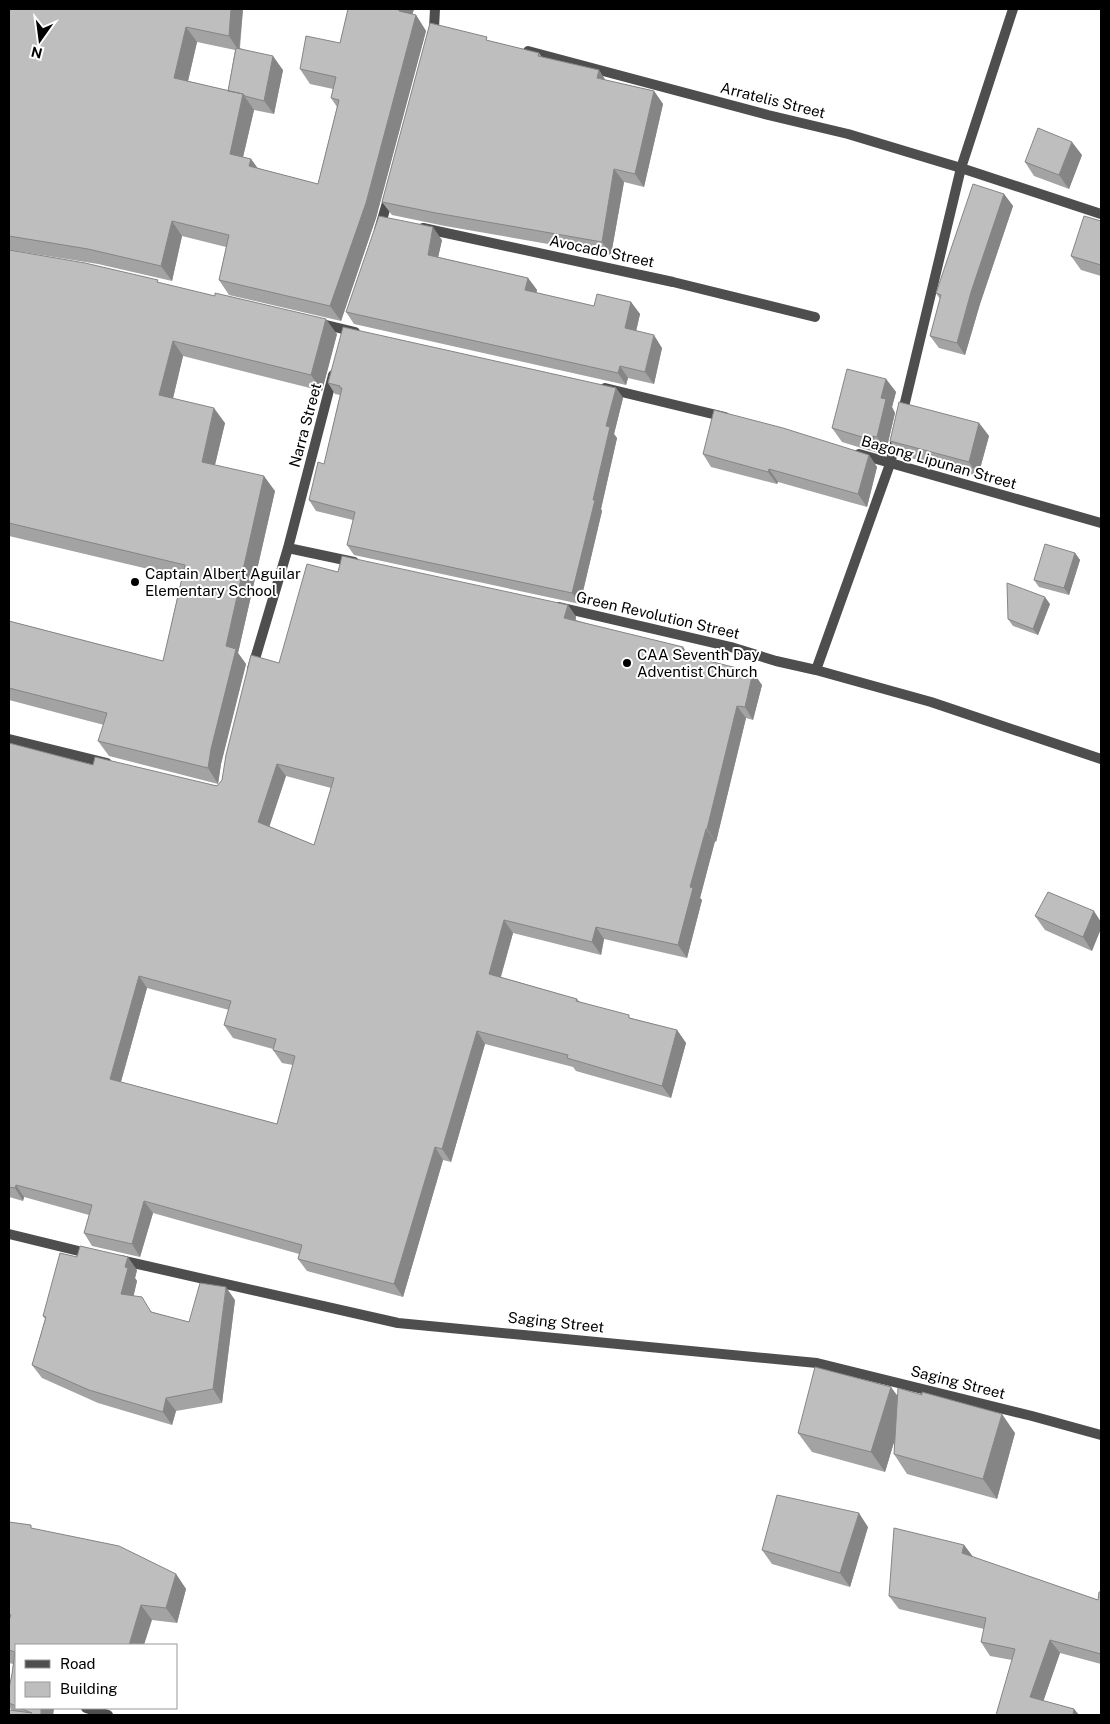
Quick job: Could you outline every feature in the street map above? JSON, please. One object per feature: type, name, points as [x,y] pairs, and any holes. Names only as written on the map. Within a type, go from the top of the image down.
[{"type":"street","points":[[429,48],[439,30],[435,9]]},
{"type":"street","points":[[816,670],[890,464],[961,168],[1013,9]]},
{"type":"street","name":"Arratelis Street","points":[[522,49],[768,115],[848,134],[961,168],[1101,214]]},
{"type":"street","points":[[376,238],[387,221],[393,182]]},
{"type":"street","name":"Avocado Street","points":[[412,226],[673,282],[815,316]]},
{"type":"street","points":[[307,320],[365,334]]},
{"type":"street","name":"Narra Street","points":[[250,675],[288,548],[335,367]]},
{"type":"street","points":[[598,386],[739,420]]},
{"type":"street","name":"Bagong Lipunan Street","points":[[846,450],[1101,523]]},
{"type":"street","points":[[288,548],[364,564]]},
{"type":"street","name":"Green Revolution Street","points":[[545,604],[722,644],[776,661],[816,670],[931,702],[1101,759]]},
{"type":"street","points":[[9,739],[121,767]]},
{"type":"street","name":"Saging Street","points":[[9,1234],[398,1322],[817,1363],[1101,1435]]},
{"type":"street","points":[[89,1709],[108,1715]]},
{"type":"building","points":[[9,9],[231,9],[229,36],[186,27],[174,78],[243,94],[230,154],[251,159],[249,166],[318,184],[339,100],[331,98],[336,77],[300,69],[306,36],[340,43],[348,9],[399,9],[399,11],[416,15],[366,203],[330,306],[219,280],[229,235],[172,221],[161,266],[88,249],[9,236]]},
{"type":"building","points":[[430,23],[487,37],[486,40],[539,53],[538,56],[599,70],[597,78],[654,91],[635,174],[614,169],[602,242],[382,202]]},
{"type":"building","points":[[236,48],[273,56],[264,101],[228,91]]},
{"type":"building","points":[[1038,128],[1072,142],[1059,175],[1025,162]]},
{"type":"building","points":[[973,184],[1004,194],[971,292],[957,343],[930,336],[941,295],[936,293]]},
{"type":"building","points":[[379,216],[433,227],[428,255],[528,278],[525,290],[594,306],[597,294],[631,302],[625,328],[654,335],[645,372],[620,366],[618,373],[346,312]]},
{"type":"building","points":[[1084,216],[1101,221],[1101,265],[1071,256]]},
{"type":"building","name":"Captain Albert Aguilar Elementary School","points":[[9,250],[85,263],[215,296],[215,293],[326,319],[311,375],[173,341],[159,395],[214,408],[202,462],[264,476],[226,646],[236,649],[208,768],[98,741],[107,713],[9,688],[9,621],[163,661],[185,565],[9,523]]},
{"type":"building","points":[[343,327],[616,388],[606,426],[610,427],[593,500],[595,500],[572,593],[347,545],[355,512],[309,500],[318,462],[324,464],[342,388],[328,383]]},
{"type":"building","points":[[847,369],[886,379],[881,398],[886,399],[877,437],[873,436],[872,440],[832,428]]},
{"type":"building","points":[[899,402],[979,423],[969,462],[890,441]]},
{"type":"building","points":[[714,410],[783,428],[869,455],[858,494],[769,469],[768,472],[703,454]]},
{"type":"building","points":[[1045,544],[1075,553],[1064,588],[1034,580]]},
{"type":"building","points":[[342,556],[568,605],[564,618],[683,647],[681,654],[753,672],[745,707],[737,706],[707,829],[690,887],[693,888],[678,945],[596,927],[592,942],[504,920],[489,974],[629,1015],[629,1018],[677,1030],[662,1086],[567,1058],[568,1055],[477,1031],[442,1149],[435,1147],[394,1284],[298,1259],[302,1245],[144,1201],[132,1244],[84,1233],[92,1205],[16,1185],[15,1188],[9,1187],[9,743],[93,765],[95,757],[217,786],[222,780],[226,755],[251,655],[279,663],[307,564],[338,572]],"holes":[[[277,764],[334,778],[314,845],[258,822]],[[139,976],[231,1001],[224,1025],[276,1039],[273,1050],[295,1056],[277,1124],[110,1079]]]},
{"type":"building","points":[[1007,583],[1045,597],[1033,629],[1008,619]]},
{"type":"building","points":[[1048,892],[1094,911],[1083,937],[1035,916]]},
{"type":"building","points":[[80,1246],[128,1257],[125,1267],[128,1268],[121,1294],[142,1297],[151,1312],[189,1322],[200,1283],[226,1287],[213,1389],[166,1398],[163,1412],[89,1390],[32,1365],[46,1317],[43,1316],[60,1253],[77,1257]]},
{"type":"building","points":[[815,1367],[891,1387],[871,1452],[798,1433]]},
{"type":"building","points":[[898,1388],[922,1395],[922,1392],[1002,1414],[983,1479],[894,1454]]},
{"type":"building","points":[[777,1495],[859,1513],[840,1573],[762,1550]]},
{"type":"building","points":[[9,1522],[31,1525],[31,1528],[119,1546],[176,1574],[166,1608],[141,1605],[129,1644],[15,1644],[15,1652],[9,1650],[9,1620],[11,1615],[9,1614]]},
{"type":"building","points":[[894,1528],[964,1545],[962,1553],[1098,1600],[1099,1592],[1101,1592],[1101,1654],[1050,1640],[1030,1697],[1074,1709],[1073,1715],[996,1715],[1015,1649],[981,1642],[986,1618],[889,1596]]},
{"type":"building","points":[[15,1652],[15,1706],[9,1703],[9,1688]]},
{"type":"building","points":[[22,1709],[41,1709],[41,1715],[9,1715],[9,1710],[32,1713]]},
{"type":"place","name":"Captain Albert Aguilar Elementary School","points":[[135,582]]},
{"type":"place","name":"CAA Seventh Day Adventist Church","points":[[627,663]]}]
